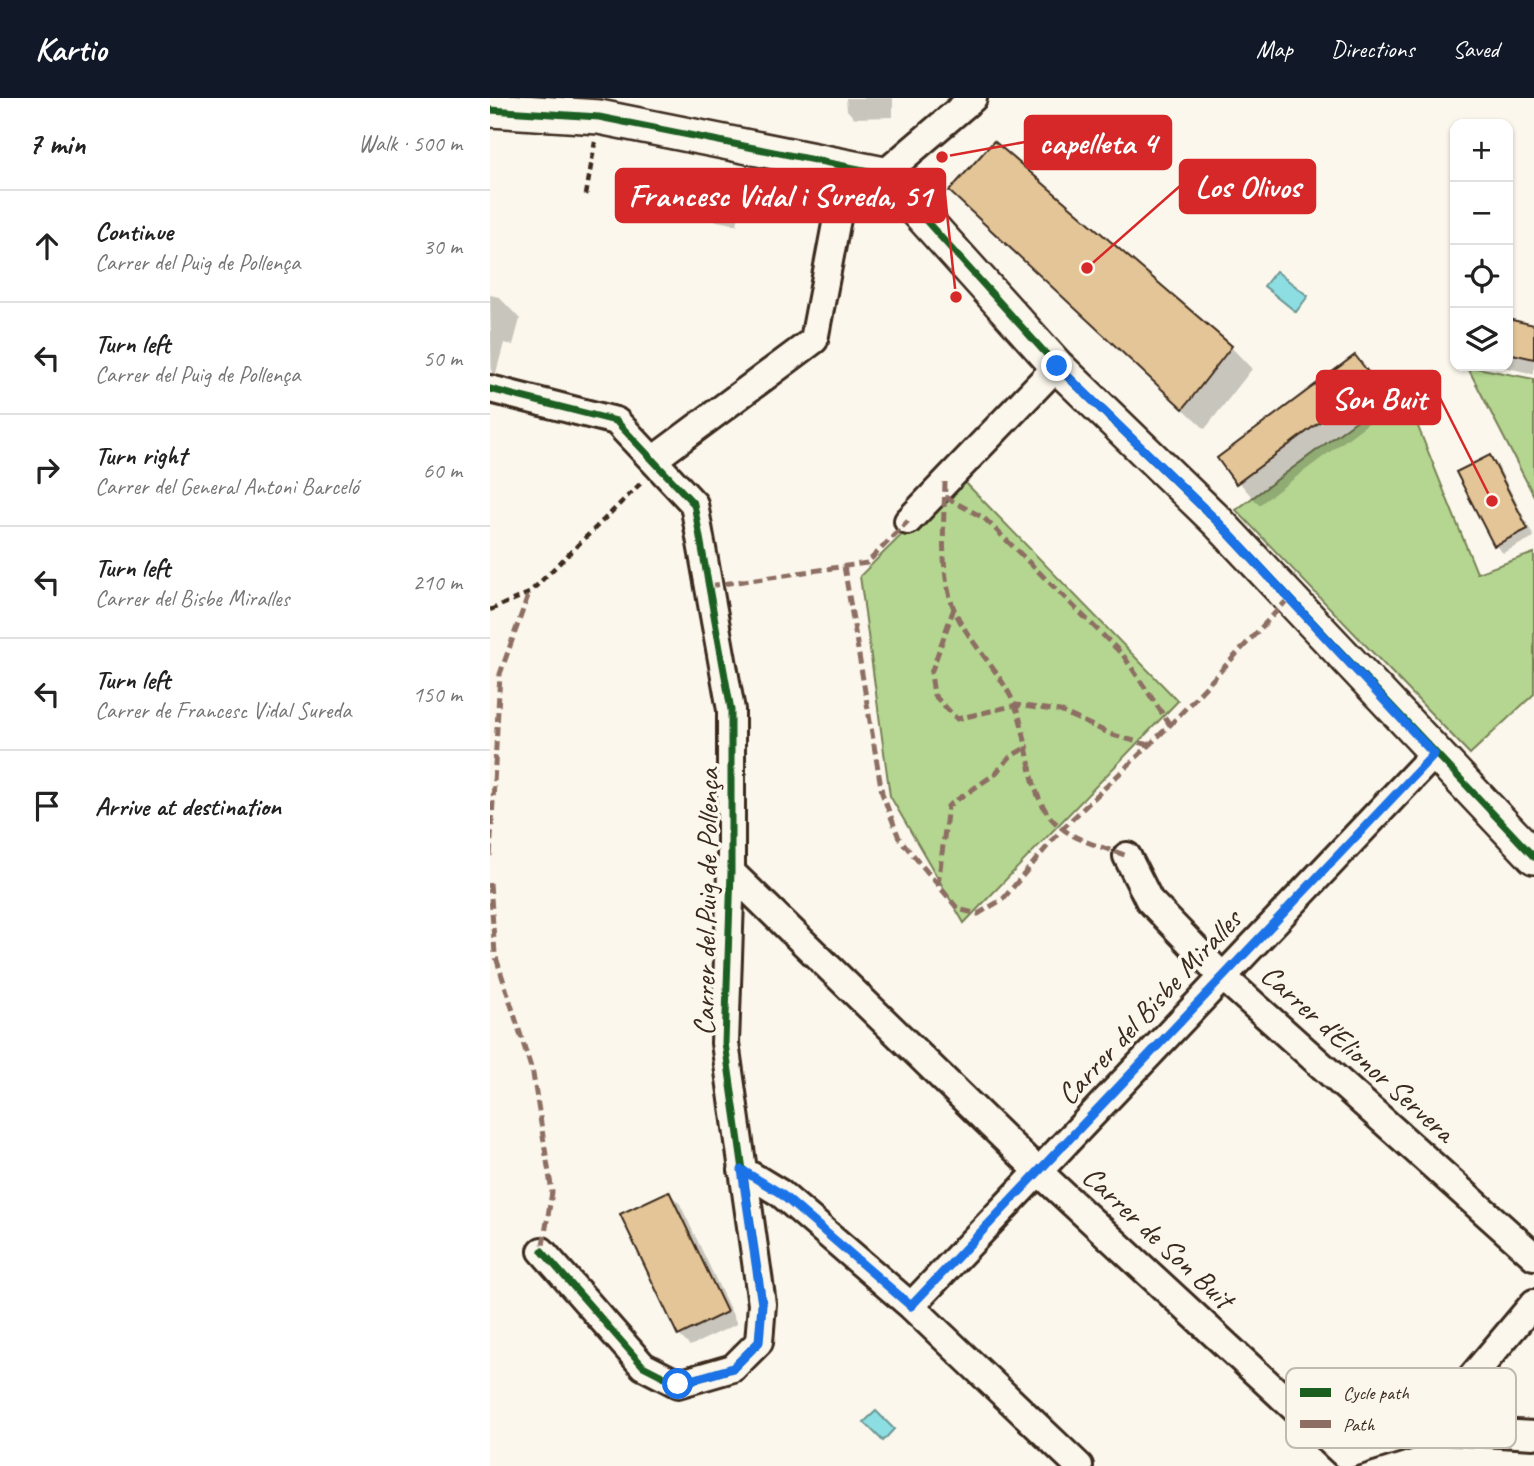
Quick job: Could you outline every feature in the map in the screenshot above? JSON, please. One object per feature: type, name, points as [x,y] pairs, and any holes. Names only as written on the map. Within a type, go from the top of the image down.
[{"type":"street","points":[[884,174],[973,98]]},
{"type":"street","points":[[501,106],[599,117],[884,174],[1057,366],[1218,522],[1534,857]]},
{"type":"street","points":[[656,463],[814,340],[846,166]]},
{"type":"street","points":[[908,521],[1057,366]]},
{"type":"street","name":"Carrer del Puig de Pollença","points":[[490,389],[616,421],[694,504],[731,710],[731,872],[725,1043],[762,1304],[759,1342],[733,1368],[678,1384],[643,1366],[542,1251]]},
{"type":"street","name":"Carrer del Bisbe Miralles","points":[[911,1306],[1434,754]]},
{"type":"street","name":"Carrer d'Elionor Servera","points":[[1127,856],[1149,900],[1223,977],[1534,1256]]},
{"type":"street","name":"Carrer de Son Buit","points":[[731,872],[1039,1172],[1286,1400]]},
{"type":"street","points":[[742,1170],[780,1193],[911,1306],[1079,1466]]},
{"type":"street","points":[[1479,1368],[1534,1303]]},
{"type":"street","name":"Carrer de Son Buit","points":[[1516,1434],[1534,1435]]},
{"type":"street","name":"Carrer de Son Buit","points":[[1337,1448],[1345,1455],[1367,1448]]},
{"type":"path","points":[[586,195],[599,117]]},
{"type":"path","points":[[490,610],[528,593],[656,463]]},
{"type":"green space","points":[[1470,371],[1493,371],[1534,379],[1534,496]]},
{"type":"green space","points":[[1402,387],[1477,573],[1534,553],[1534,694],[1470,754],[1236,510]]},
{"type":"green space","points":[[960,477],[1178,701],[964,923],[890,796],[860,576]]},
{"type":"water","points":[[1276,271],[1308,296],[1296,312],[1264,286]]},
{"type":"water","points":[[876,1411],[894,1429],[883,1441],[864,1422]]},
{"type":"building","points":[[994,141],[1232,346],[1183,409],[949,191]]},
{"type":"building","points":[[1513,320],[1534,325],[1534,359],[1513,354]]},
{"type":"building","points":[[1355,355],[1375,381],[1236,484],[1217,458]]},
{"type":"building","points":[[1490,455],[1528,529],[1494,546],[1456,472]]},
{"type":"building","points":[[669,1191],[727,1312],[678,1336],[620,1214]]},
{"type":"marked path","points":[[945,482],[944,563],[949,594],[960,622],[1003,682],[1016,708],[1031,773],[1042,804],[1051,818],[1070,834],[1127,856]]},
{"type":"marked path","points":[[945,497],[984,518],[1123,655],[1170,725]]},
{"type":"marked path","points":[[709,586],[867,563],[908,521]]},
{"type":"marked path","points":[[844,566],[882,793],[899,838],[958,909],[978,914],[1003,899],[1062,829],[1170,725],[1289,598]]},
{"type":"marked path","points":[[490,856],[500,674],[529,593]]},
{"type":"marked path","points":[[954,608],[931,673],[934,695],[957,719],[1016,705],[1060,711],[1113,735],[1149,745]]},
{"type":"marked path","points":[[938,885],[948,806],[995,774],[1011,756],[1029,746]]},
{"type":"marked path","points":[[490,883],[495,954],[533,1074],[552,1192],[542,1251]]},
{"type":"cycle path","points":[[490,110],[599,117],[884,174],[1057,366],[1218,522],[1534,857]]},
{"type":"cycle path","points":[[490,389],[616,421],[694,504],[731,710],[731,872],[725,1043],[762,1304],[759,1342],[733,1368],[678,1384],[643,1366],[542,1251]]},
{"type":"place","name":"capelleta 4","points":[[942,157]]},
{"type":"place","name":"Los Olivos","points":[[1087,268]]},
{"type":"place","name":"Francesc Vidal i Sureda, 51","points":[[956,297]]},
{"type":"place","name":"Son Buit","points":[[1492,501]]},
{"type":"route","points":[[678,1384],[733,1368],[759,1342],[762,1304],[742,1170],[780,1193],[911,1306],[1434,754],[1218,522],[1057,366]]}]
